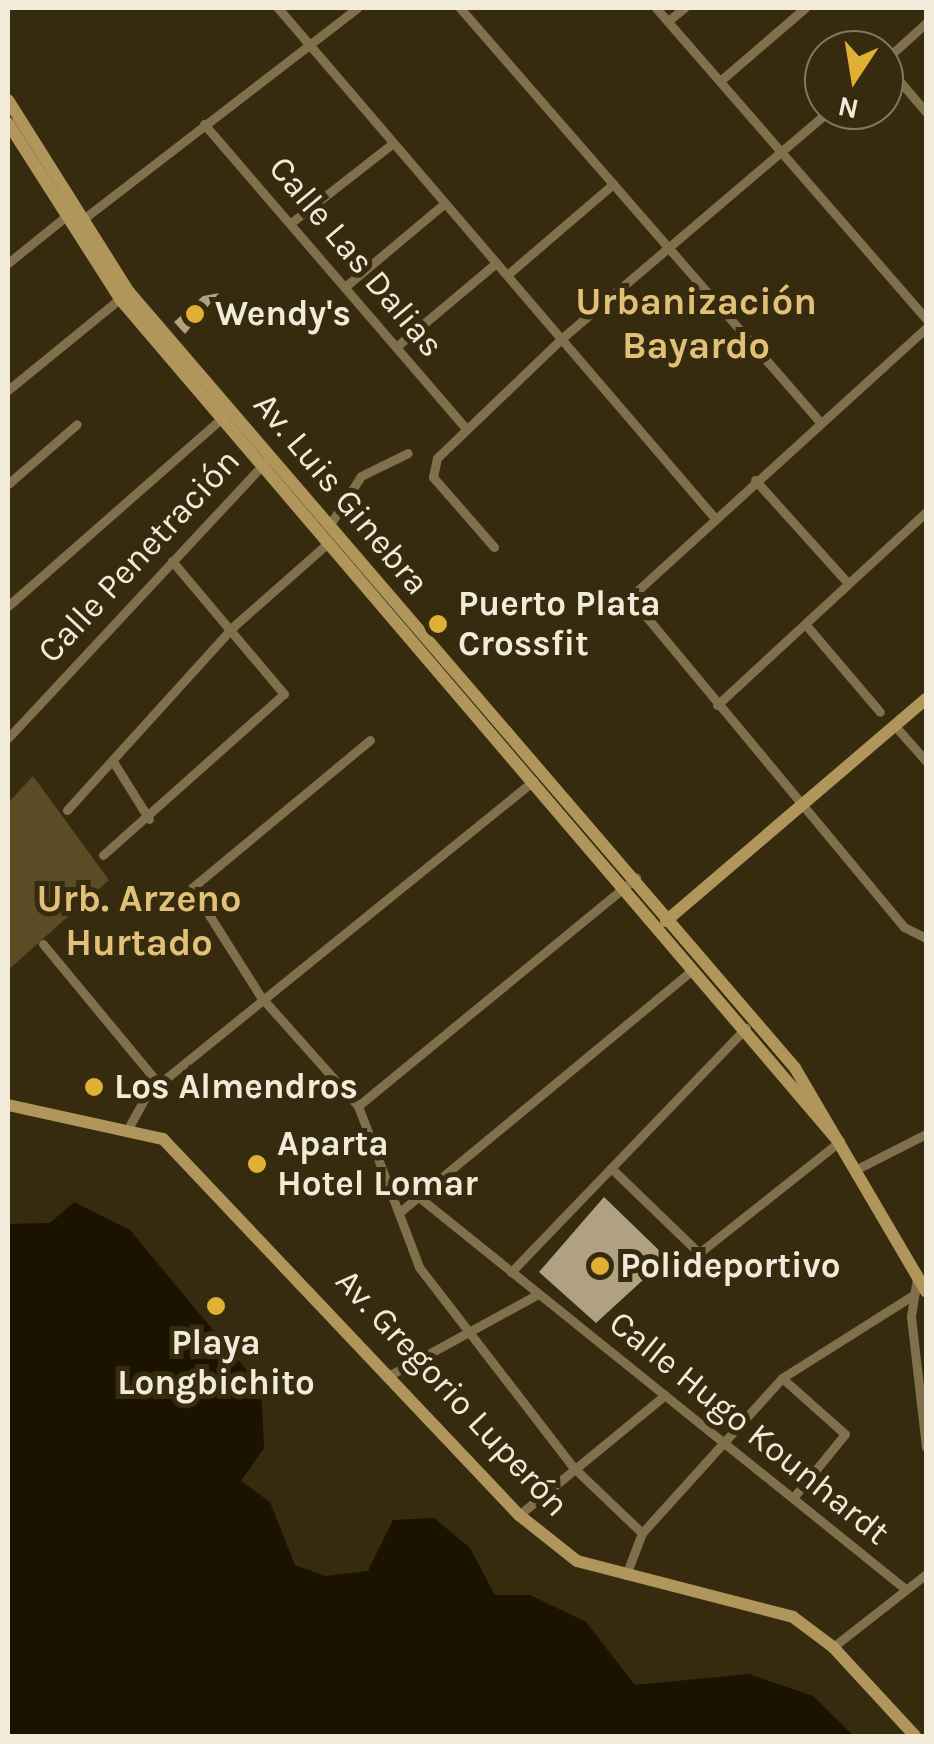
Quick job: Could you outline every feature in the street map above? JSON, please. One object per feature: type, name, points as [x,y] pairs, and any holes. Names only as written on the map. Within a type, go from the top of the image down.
[{"type":"street","points":[[278,8],[713,516]]},
{"type":"street","points":[[8,263],[73,222],[357,8]]},
{"type":"street","points":[[460,8],[820,422]]},
{"type":"street","points":[[656,8],[926,320]]},
{"type":"street","points":[[668,22],[684,8]]},
{"type":"street","points":[[720,81],[805,8]]},
{"type":"street","points":[[904,43],[926,23]]},
{"type":"street","points":[[904,86],[926,112]]},
{"type":"street","name":"Av. Luis Ginebra","points":[[8,100],[73,222]]},
{"type":"street","name":"Av. Luis Ginebra","points":[[8,123],[125,296],[220,420],[266,461],[327,544],[672,918],[755,1020],[838,1142],[918,1278],[921,1293]]},
{"type":"street","name":"Calle Las Dalias","points":[[204,124],[464,427]]},
{"type":"street","points":[[494,548],[433,478],[464,427],[561,339],[672,251],[808,130]]},
{"type":"street","points":[[292,222],[393,143]]},
{"type":"street","points":[[507,275],[613,184]]},
{"type":"street","points":[[346,286],[445,203]]},
{"type":"street","points":[[396,347],[496,264]]},
{"type":"street","points":[[8,390],[125,296]]},
{"type":"street","name":"Av. Luis Ginebra","points":[[125,296],[266,461],[329,526],[540,775],[622,886],[838,1142]]},
{"type":"street","points":[[926,328],[713,516],[630,597],[909,933],[926,938]]},
{"type":"street","points":[[8,606],[220,420]]},
{"type":"street","points":[[8,484],[77,424]]},
{"type":"street","points":[[329,526],[361,476],[408,454]]},
{"type":"street","name":"Calle Penetración","points":[[8,738],[266,461]]},
{"type":"street","points":[[754,480],[847,582]]},
{"type":"street","points":[[717,705],[926,512]]},
{"type":"street","points":[[67,810],[114,763],[234,626],[327,544]]},
{"type":"street","points":[[104,856],[282,702],[283,686],[234,626],[172,561]]},
{"type":"street","points":[[806,624],[880,712]]},
{"type":"street","points":[[658,927],[926,698]]},
{"type":"street","points":[[895,726],[926,761]]},
{"type":"street","points":[[370,740],[192,888],[261,997],[358,1106],[401,1211],[419,1267],[574,1468],[642,1533]]},
{"type":"street","points":[[114,763],[148,819]]},
{"type":"street","points":[[130,1125],[159,1084],[261,997],[540,775]]},
{"type":"street","points":[[358,1106],[636,878]]},
{"type":"street","points":[[43,944],[159,1084]]},
{"type":"street","points":[[401,1211],[692,970]]},
{"type":"street","points":[[511,1272],[755,1020]]},
{"type":"street","name":"Av. Gregorio Luperón","points":[[8,1105],[130,1125],[197,1165],[519,1515],[577,1561],[625,1578],[765,1607],[833,1647],[915,1736]]},
{"type":"street","points":[[855,1170],[926,1134]]},
{"type":"street","points":[[611,1168],[699,1253],[838,1142]]},
{"type":"street","name":"Calle Hugo Kounhardt","points":[[420,1198],[903,1587]]},
{"type":"street","points":[[625,1578],[642,1533],[782,1378],[921,1293],[926,1447]]},
{"type":"street","points":[[392,1374],[538,1294]]},
{"type":"street","points":[[782,1378],[845,1434],[794,1498]]},
{"type":"street","points":[[519,1515],[665,1395]]},
{"type":"street","points":[[833,1647],[903,1587],[926,1574]]},
{"type":"shaded area","points":[[33,776],[109,880],[8,970],[8,803]]},
{"type":"shaded area","points":[[74,1202],[130,1230],[261,1388],[264,1448],[241,1481],[270,1502],[295,1565],[325,1576],[368,1571],[393,1520],[434,1518],[470,1548],[495,1595],[530,1595],[586,1622],[635,1685],[749,1674],[813,1696],[854,1736],[8,1736],[8,1224],[50,1223]]},
{"type":"building","name":"Wendy's","points":[[219,293],[185,334],[174,322],[203,296]]},
{"type":"building","name":"Polideportivo","points":[[604,1197],[667,1258],[596,1323],[539,1272]]},
{"type":"place","name":"Wendy's","points":[[195,314]]},
{"type":"place","name":"Puerto Plata Crossfit","points":[[438,624]]},
{"type":"place","name":"Los Almendros","points":[[94,1087]]},
{"type":"place","name":"Aparta Hotel Lomar","points":[[257,1164]]},
{"type":"place","name":"Polideportivo","points":[[600,1266]]},
{"type":"place","name":"Playa Longbichito","points":[[216,1306]]},
{"type":"district","name":"Urbanización Bayardo","points":[[696,324]]},
{"type":"district","name":"Urb. Arzeno Hurtado","points":[[139,921]]}]
